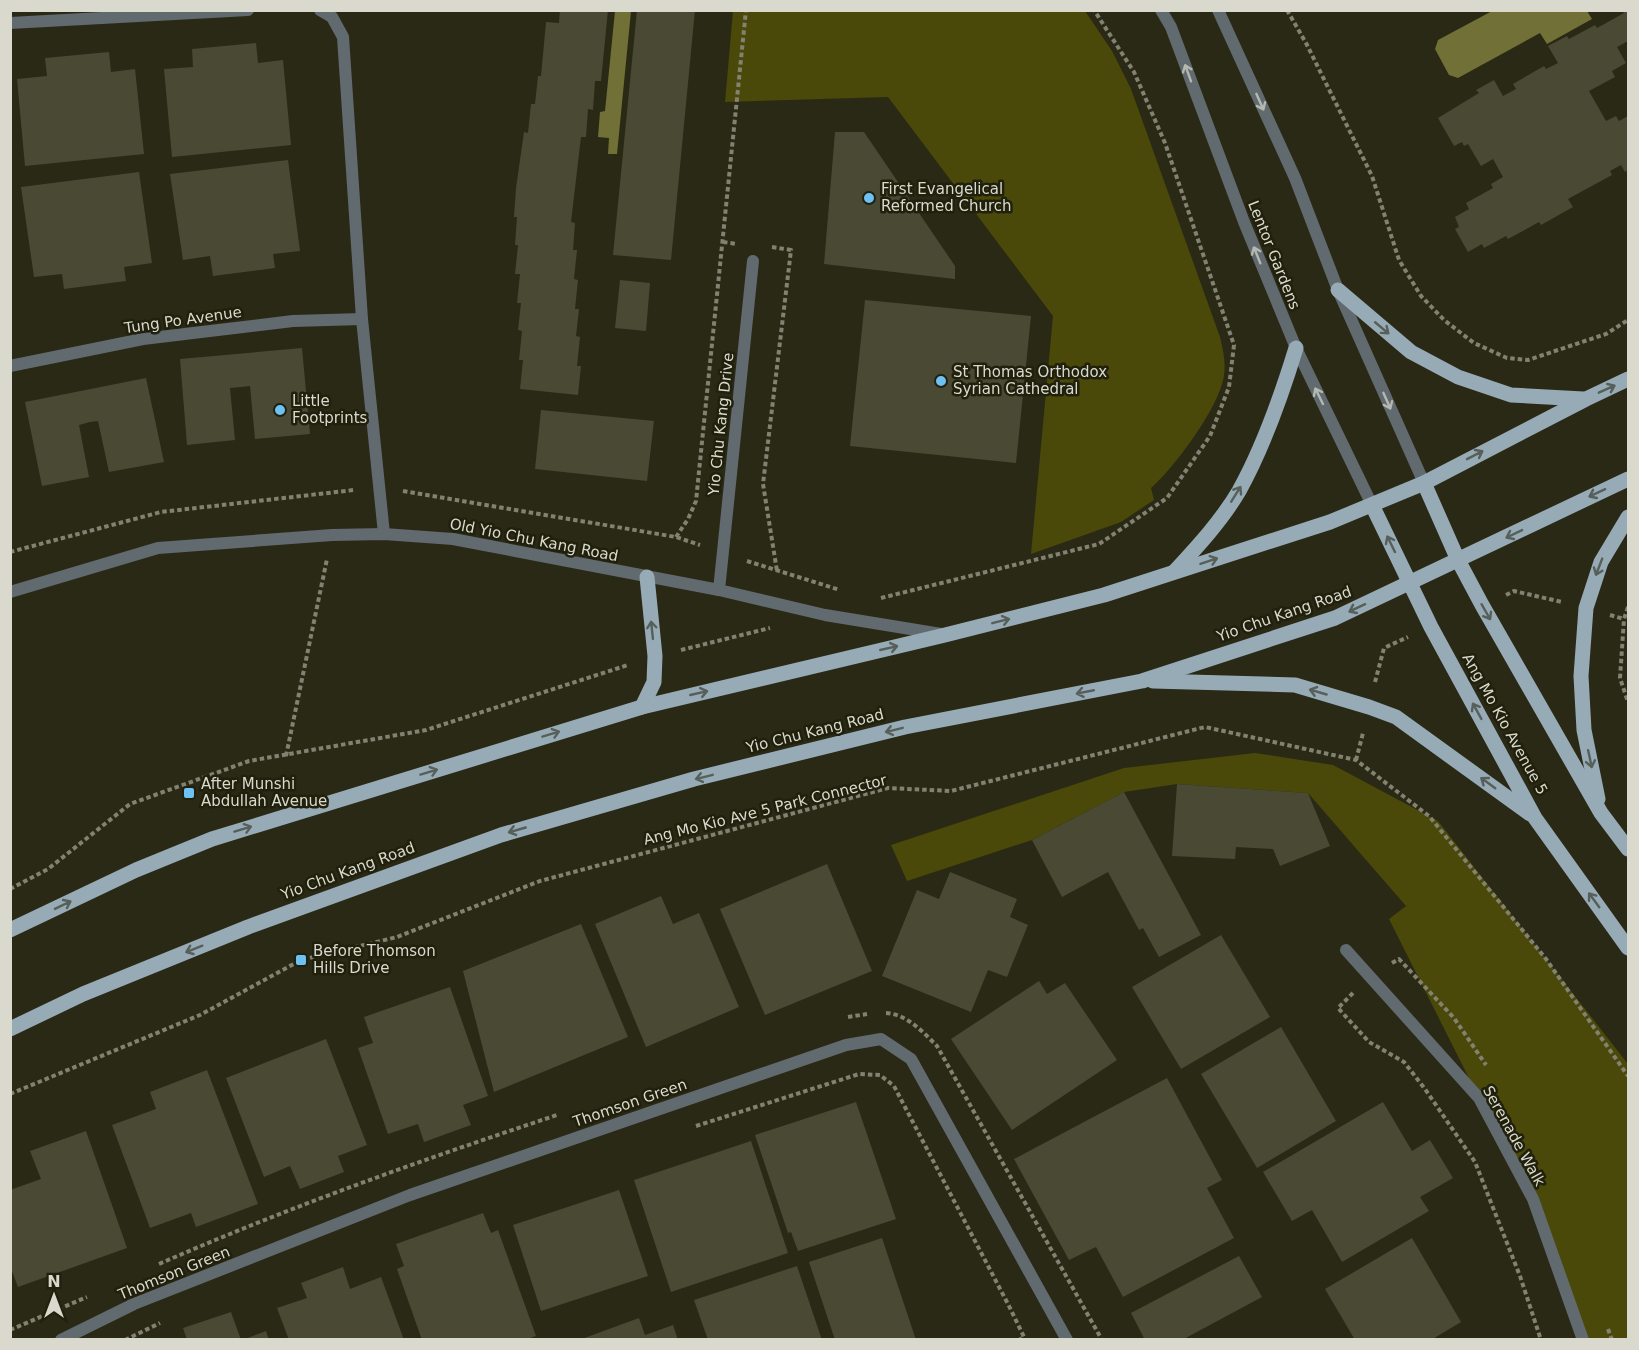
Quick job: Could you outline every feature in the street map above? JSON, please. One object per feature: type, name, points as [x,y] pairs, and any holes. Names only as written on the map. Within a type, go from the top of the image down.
[{"type":"main road","points":[[1338,290],[1411,352],[1458,377],[1511,395],[1586,399]]},
{"type":"main road","points":[[1173,573],[1206,537],[1238,492],[1279,405],[1296,348]]},
{"type":"main road","points":[[10,930],[136,870],[212,839],[642,707],[1104,595],[1330,522],[1424,483],[1586,399],[1629,380]]},
{"type":"main road","name":"Yio Chu Kang Road","points":[[10,1029],[83,994],[248,927],[501,835],[694,779],[905,727],[1142,681],[1335,618],[1629,479]]},
{"type":"main road","points":[[1424,483],[1458,560],[1601,813],[1629,849]]},
{"type":"main road","name":"Ang Mo Kio Avenue 5","points":[[1372,505],[1431,627],[1535,818],[1629,948]]},
{"type":"main road","points":[[1601,813],[1584,730],[1581,676],[1586,608],[1601,562],[1629,517]]},
{"type":"main road","points":[[642,707],[654,682],[655,656],[647,577]]},
{"type":"main road","points":[[1142,681],[1294,685],[1369,707],[1396,717],[1535,818]]},
{"type":"street","points":[[10,23],[248,10]]},
{"type":"street","points":[[320,10],[332,17],[343,37],[362,319],[384,534]]},
{"type":"street","name":"Lentor Gardens","points":[[1161,10],[1171,27],[1244,222],[1296,348],[1372,505]]},
{"type":"street","points":[[1218,10],[1294,178],[1338,290],[1424,483]]},
{"type":"street","name":"Yio Chu Kang Drive","points":[[719,591],[753,261]]},
{"type":"street","name":"Tung Po Avenue","points":[[10,366],[143,339],[293,321],[362,319]]},
{"type":"street","name":"Old Yio Chu Kang Road","points":[[10,592],[158,548],[332,535],[384,534],[453,539],[719,591],[825,615],[945,635]]},
{"type":"street","name":"Serenade Walk","points":[[1346,950],[1479,1098],[1533,1199],[1583,1340]]},
{"type":"street","name":"Thomson Green","points":[[61,1340],[134,1304],[410,1195],[846,1045],[881,1039],[911,1059],[1067,1340]]},
{"type":"path","points":[[676,537],[696,501],[747,10]]},
{"type":"path","points":[[874,600],[1099,544],[1167,498],[1210,436],[1229,387],[1234,345],[1165,143],[1134,72],[1094,10]]},
{"type":"path","points":[[1287,10],[1372,176],[1399,260],[1421,297],[1444,320],[1474,344],[1507,358],[1528,360],[1606,334],[1629,320]]},
{"type":"path","points":[[723,242],[746,245]]},
{"type":"path","points":[[768,247],[791,249],[763,484],[777,571]]},
{"type":"path","points":[[286,756],[332,535]]},
{"type":"path","points":[[1629,608],[1624,619],[1620,678],[1629,702]]},
{"type":"path","points":[[10,889],[48,869],[130,804],[249,761],[426,730],[655,656],[779,626]]},
{"type":"path","name":"Ang Mo Kio Ave 5 Park Connector","points":[[10,1094],[200,1015],[301,960],[397,937],[540,881],[888,788],[951,791],[1205,727],[1356,760],[1429,816],[1546,959],[1629,1076]]},
{"type":"path","points":[[1370,977],[1338,1008],[1368,1042],[1404,1062],[1475,1162],[1520,1276],[1541,1340]]},
{"type":"path","points":[[880,1014],[891,1013],[914,1024],[937,1046],[1102,1340]]},
{"type":"path","points":[[845,1018],[857,1014],[868,1014]]},
{"type":"path","points":[[690,1128],[859,1074],[880,1075],[894,1086],[1022,1339]]},
{"type":"path","points":[[152,1268],[217,1239],[415,1163],[562,1113]]},
{"type":"path","points":[[10,1330],[98,1292]]},
{"type":"path","points":[[125,1340],[167,1320]]},
{"type":"shaded area","points":[[1494,10],[1587,11],[1592,19],[1547,44],[1540,33],[1458,78],[1449,75],[1435,49],[1438,40]]},
{"type":"shaded area","points":[[615,11],[631,11],[617,154],[608,154],[609,138],[598,137],[600,112],[605,111]]},
{"type":"shaded area","points":[[733,11],[1085,11],[1112,51],[1131,89],[1220,337],[1224,355],[1224,378],[1218,396],[1192,439],[1171,467],[1151,488],[1154,500],[1121,522],[1031,554],[1053,316],[888,97],[725,102]]},
{"type":"shaded area","points":[[1255,753],[1333,765],[1438,821],[1628,1064],[1628,1339],[1583,1339],[1533,1199],[1479,1098],[1389,919],[1406,906],[1308,793],[1177,784],[1124,792],[1032,840],[907,881],[891,845],[1124,768]]},
{"type":"building","points":[[560,10],[608,10],[601,81],[595,81],[593,110],[588,109],[586,137],[581,137],[571,222],[575,223],[573,250],[577,250],[574,279],[578,280],[575,309],[579,309],[576,336],[580,337],[577,366],[581,366],[578,395],[520,389],[523,360],[519,360],[522,331],[518,330],[521,303],[517,303],[520,274],[515,274],[518,245],[515,245],[517,217],[514,217],[516,188],[524,132],[528,133],[531,104],[535,104],[538,76],[541,76],[546,22],[559,23]]},
{"type":"building","points":[[637,10],[695,10],[671,260],[613,255]]},
{"type":"building","points":[[1622,10],[1628,10],[1628,41],[1617,47],[1626,63],[1612,71],[1615,77],[1589,91],[1606,121],[1616,116],[1619,121],[1628,116],[1628,170],[1625,172],[1621,165],[1610,171],[1612,175],[1568,199],[1573,207],[1541,225],[1539,222],[1508,239],[1506,236],[1484,248],[1482,244],[1468,252],[1455,229],[1459,227],[1455,217],[1469,209],[1466,203],[1493,188],[1491,184],[1503,177],[1493,159],[1481,166],[1468,144],[1464,146],[1462,142],[1454,146],[1438,118],[1479,93],[1476,90],[1494,80],[1503,96],[1516,89],[1513,84],[1544,66],[1546,69],[1558,63],[1548,46],[1567,36],[1569,39],[1595,25],[1597,28],[1624,13]]},
{"type":"building","points":[[256,43],[258,63],[283,60],[291,145],[172,157],[164,69],[193,67],[192,49]]},
{"type":"building","points":[[109,52],[111,72],[135,69],[144,154],[25,166],[17,79],[47,76],[45,58]]},
{"type":"building","name":"First Evangelical Reformed Church","points":[[835,132],[864,132],[955,266],[955,279],[824,264]]},
{"type":"building","points":[[288,160],[300,251],[273,254],[275,268],[213,276],[210,256],[183,260],[170,174]]},
{"type":"building","points":[[139,172],[152,263],[124,267],[126,281],[64,289],[62,274],[34,277],[21,187]]},
{"type":"building","points":[[620,280],[650,283],[646,331],[615,328]]},
{"type":"building","name":"St Thomas Orthodox Syrian Cathedral","points":[[865,300],[1031,316],[1016,463],[850,446]]},
{"type":"building","points":[[302,348],[310,434],[255,439],[250,386],[230,388],[235,440],[187,445],[180,359]]},
{"type":"building","points":[[146,378],[164,462],[109,472],[98,421],[90,422],[79,425],[89,477],[42,486],[25,402]]},
{"type":"building","points":[[541,410],[654,421],[647,481],[535,469]]},
{"type":"building","points":[[1177,784],[1308,793],[1330,846],[1280,866],[1273,849],[1236,847],[1235,859],[1172,856]]},
{"type":"building","points":[[1124,792],[1201,935],[1159,957],[1143,928],[1139,930],[1108,872],[1062,897],[1032,840]]},
{"type":"building","points":[[827,864],[872,971],[765,1015],[720,909]]},
{"type":"building","points":[[950,872],[1017,899],[1010,917],[1028,925],[1007,977],[988,970],[971,1012],[882,976],[917,890],[939,899]]},
{"type":"building","points":[[661,896],[673,924],[699,913],[739,1007],[646,1047],[595,924]]},
{"type":"building","points":[[581,924],[628,1037],[494,1092],[463,971]]},
{"type":"building","points":[[1221,935],[1270,1017],[1181,1069],[1132,987]]},
{"type":"building","points":[[1039,981],[1047,994],[1065,983],[1117,1060],[1012,1130],[951,1039]]},
{"type":"building","points":[[450,987],[488,1096],[463,1105],[471,1125],[424,1142],[418,1124],[388,1134],[358,1048],[373,1043],[364,1017]]},
{"type":"building","points":[[1281,1027],[1336,1121],[1257,1168],[1201,1074]]},
{"type":"building","points":[[326,1039],[367,1145],[338,1156],[344,1172],[300,1189],[290,1166],[264,1177],[226,1078]]},
{"type":"building","points":[[207,1070],[258,1204],[196,1227],[191,1213],[150,1228],[112,1125],[156,1109],[150,1092]]},
{"type":"building","points":[[1167,1078],[1222,1180],[1207,1188],[1234,1238],[1123,1297],[1096,1247],[1069,1260],[1014,1159]]},
{"type":"building","points":[[856,1102],[896,1219],[798,1251],[791,1232],[788,1233],[755,1135]]},
{"type":"building","points":[[1383,1102],[1412,1151],[1430,1140],[1453,1178],[1420,1197],[1429,1211],[1342,1262],[1312,1210],[1292,1221],[1263,1172]]},
{"type":"building","points":[[86,1131],[127,1248],[18,1287],[10,1266],[10,1190],[41,1179],[30,1151]]},
{"type":"building","points":[[751,1141],[788,1253],[671,1292],[634,1180]]},
{"type":"building","points":[[619,1190],[648,1276],[541,1311],[513,1225]]},
{"type":"building","points":[[483,1213],[491,1233],[498,1230],[536,1336],[525,1340],[422,1340],[397,1269],[404,1266],[396,1244]]},
{"type":"building","points":[[882,1238],[916,1340],[835,1340],[809,1262]]},
{"type":"building","points":[[1412,1238],[1461,1322],[1431,1340],[1355,1340],[1325,1289]]},
{"type":"building","points":[[1239,1256],[1262,1297],[1182,1340],[1145,1340],[1131,1313]]},
{"type":"building","points":[[797,1266],[822,1340],[708,1340],[694,1300]]},
{"type":"building","points":[[343,1267],[350,1289],[381,1277],[404,1340],[289,1340],[277,1308],[307,1298],[301,1283]]},
{"type":"building","points":[[231,1312],[241,1340],[187,1340],[183,1328]]},
{"type":"building","points":[[639,1318],[645,1335],[673,1325],[678,1340],[579,1340]]},
{"type":"building","points":[[266,1331],[269,1340],[245,1340],[245,1339]]},
{"type":"place","name":"First Evangelical Reformed Church","points":[[869,198]]},
{"type":"place","name":"St Thomas Orthodox Syrian Cathedral","points":[[941,381]]},
{"type":"place","name":"Little Footprints","points":[[280,410]]},
{"type":"place","name":"After Munshi Abdullah Avenue","points":[[189,793]]},
{"type":"place","name":"Before Thomson Hills Drive","points":[[301,960]]}]
